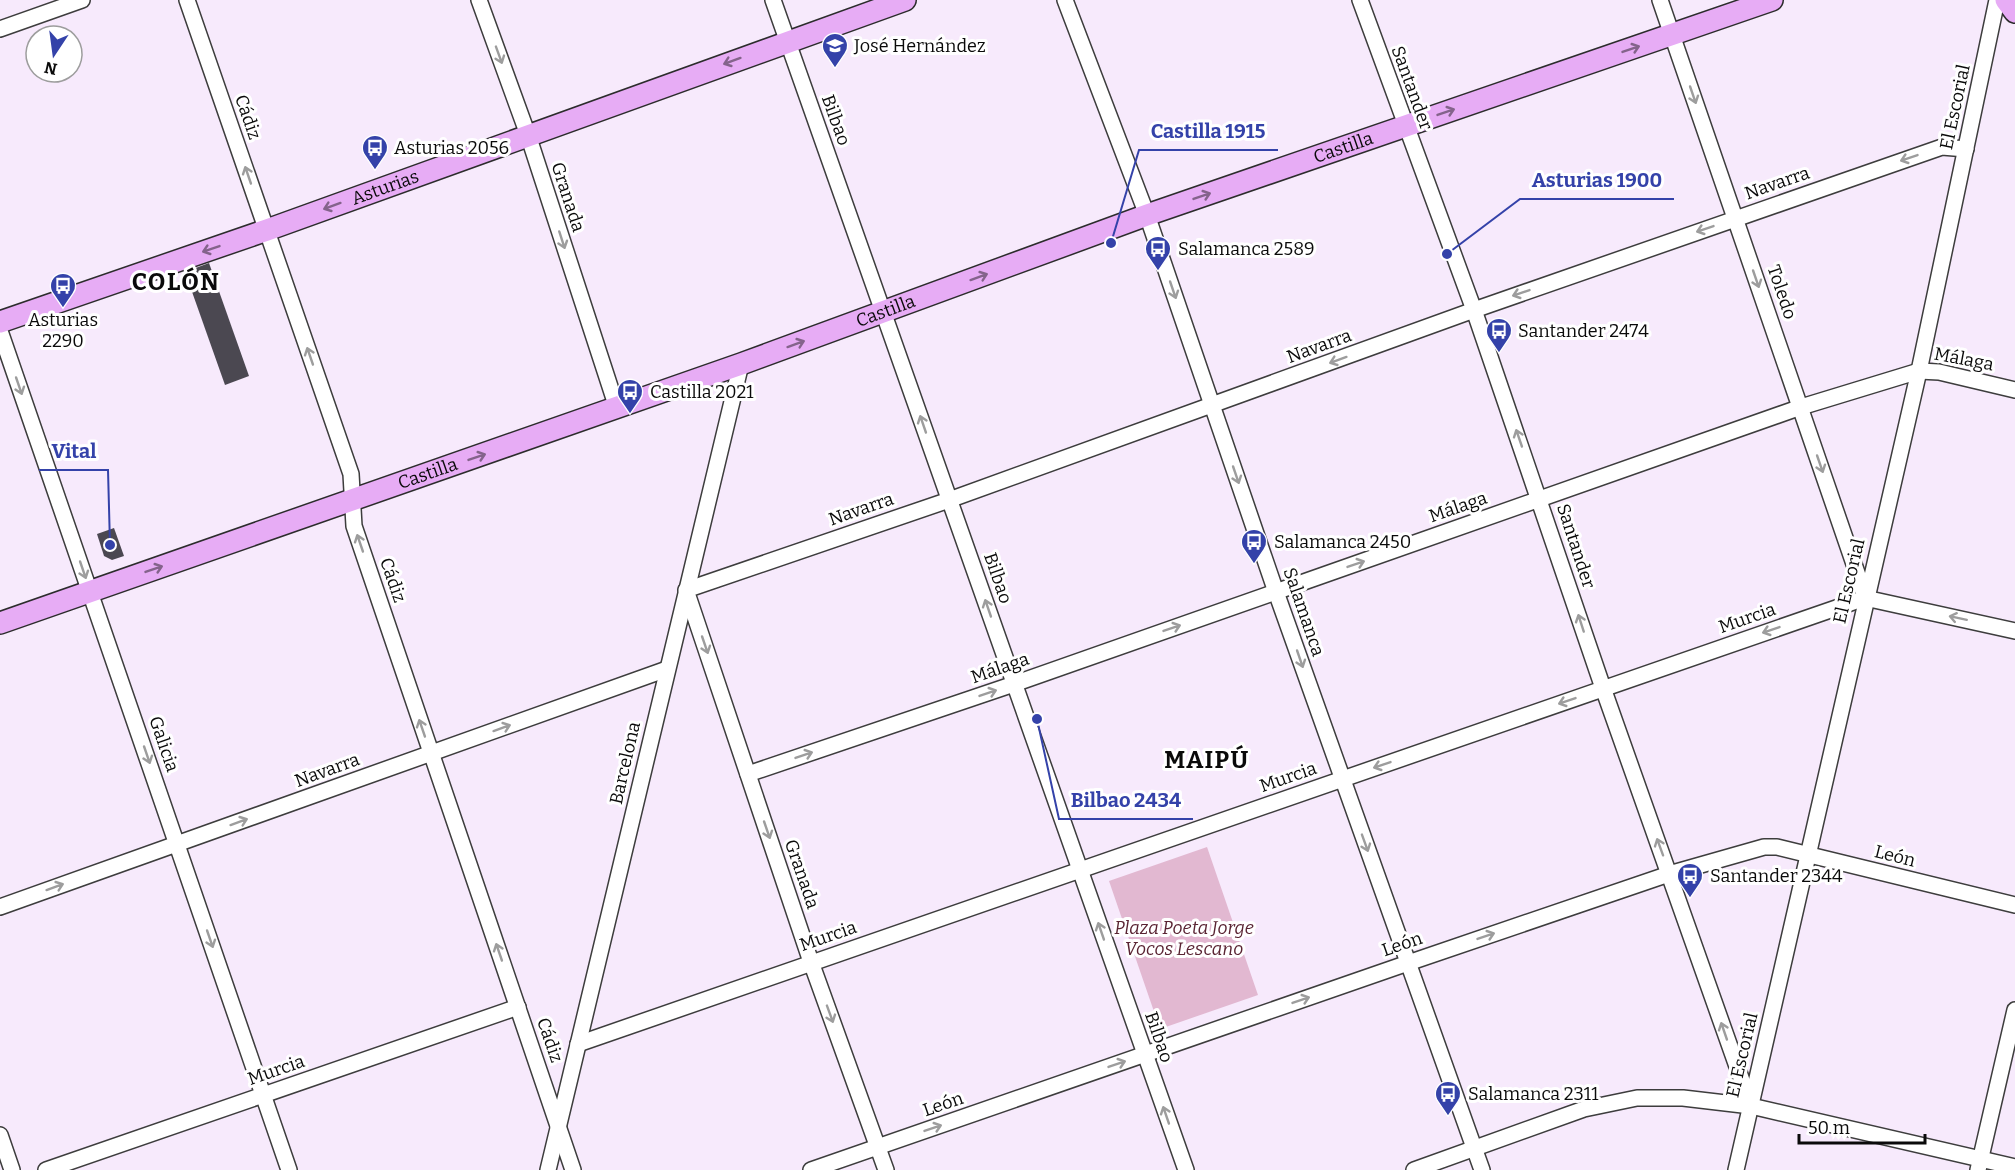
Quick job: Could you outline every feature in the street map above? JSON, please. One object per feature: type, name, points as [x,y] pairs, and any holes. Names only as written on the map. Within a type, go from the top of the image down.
[{"type":"street","points":[[0,29],[47,6],[82,0]]},
{"type":"street","name":"Cádiz","points":[[187,0],[351,474],[354,526],[573,1170]]},
{"type":"street","name":"Granada","points":[[479,0],[528,135],[617,408]]},
{"type":"street","name":"Bilbao","points":[[773,0],[1186,1170]]},
{"type":"street","name":"Asturias","points":[[0,322],[267,230],[905,0]]},
{"type":"street","name":"Salamanca","points":[[1065,0],[1147,215],[1276,592],[1482,1170]]},
{"type":"street","name":"Santander","points":[[1360,0],[1404,127],[1474,310],[1603,688],[1751,1106]]},
{"type":"street","name":"Toledo","points":[[1660,0],[1802,407],[1865,597]]},
{"type":"street","name":"Castilla","points":[[0,623],[741,364],[1147,215],[1772,0]]},
{"type":"street","name":"El Escorial","points":[[1736,1170],[1865,597],[1919,371],[1997,0]]},
{"type":"street","points":[[2006,0],[2015,12]]},
{"type":"street","name":"Navarra","points":[[686,590],[949,500],[1474,310],[1942,147],[1966,149]]},
{"type":"street","name":"Galicia","points":[[0,331],[289,1170]]},
{"type":"street","name":"Barcelona","points":[[548,1170],[741,364]]},
{"type":"street","name":"Málaga","points":[[748,774],[1014,684],[1802,407],[1919,371],[1939,372],[2015,390]]},
{"type":"street","name":"Granada","points":[[686,590],[811,962],[886,1170]]},
{"type":"street","points":[[1865,597],[2015,631]]},
{"type":"street","name":"Murcia","points":[[578,1044],[1865,597]]},
{"type":"street","name":"Navarra","points":[[0,907],[667,669]]},
{"type":"street","name":"León","points":[[811,1170],[1408,963],[1670,874],[1764,846],[1777,847],[2015,905]]},
{"type":"street","name":"Murcia","points":[[46,1170],[518,1007]]},
{"type":"street","points":[[1980,1165],[2015,1010]]},
{"type":"street","points":[[1414,1170],[1584,1109],[1638,1098],[1683,1098],[1751,1106],[1980,1165],[2015,1167]]},
{"type":"street","points":[[0,1135],[12,1170]]},
{"type":"green space","name":"Plaza Poeta Jorge Vocos Lescano","points":[[1207,847],[1258,995],[1160,1029],[1109,881]]},
{"type":"building","points":[[209,263],[249,376],[225,385],[185,272]]},
{"type":"building","points":[[114,528],[124,556],[112,560],[104,556],[97,534]]},
{"type":"place","name":"José Hernández","points":[[835,69]]},
{"type":"place","name":"Asturias 2056","points":[[375,171]]},
{"type":"place","name":"Castilla 1915","points":[[1111,243]]},
{"type":"place","name":"Asturias 1900","points":[[1447,254]]},
{"type":"place","name":"Salamanca 2589","points":[[1158,272]]},
{"type":"place","name":"Asturias 2290","points":[[63,309]]},
{"type":"place","name":"Santander 2474","points":[[1499,354]]},
{"type":"place","name":"Castilla 2021","points":[[630,415]]},
{"type":"place","name":"Vital","points":[[110,545]]},
{"type":"place","name":"Salamanca 2450","points":[[1254,565]]},
{"type":"place","name":"Bilbao 2434","points":[[1037,719]]},
{"type":"place","name":"Santander 2344","points":[[1690,899]]},
{"type":"place","name":"Salamanca 2311","points":[[1448,1117]]},
{"type":"district","name":"COLÓN","points":[[176,282]]},
{"type":"district","name":"MAIPÚ","points":[[1207,760]]}]
